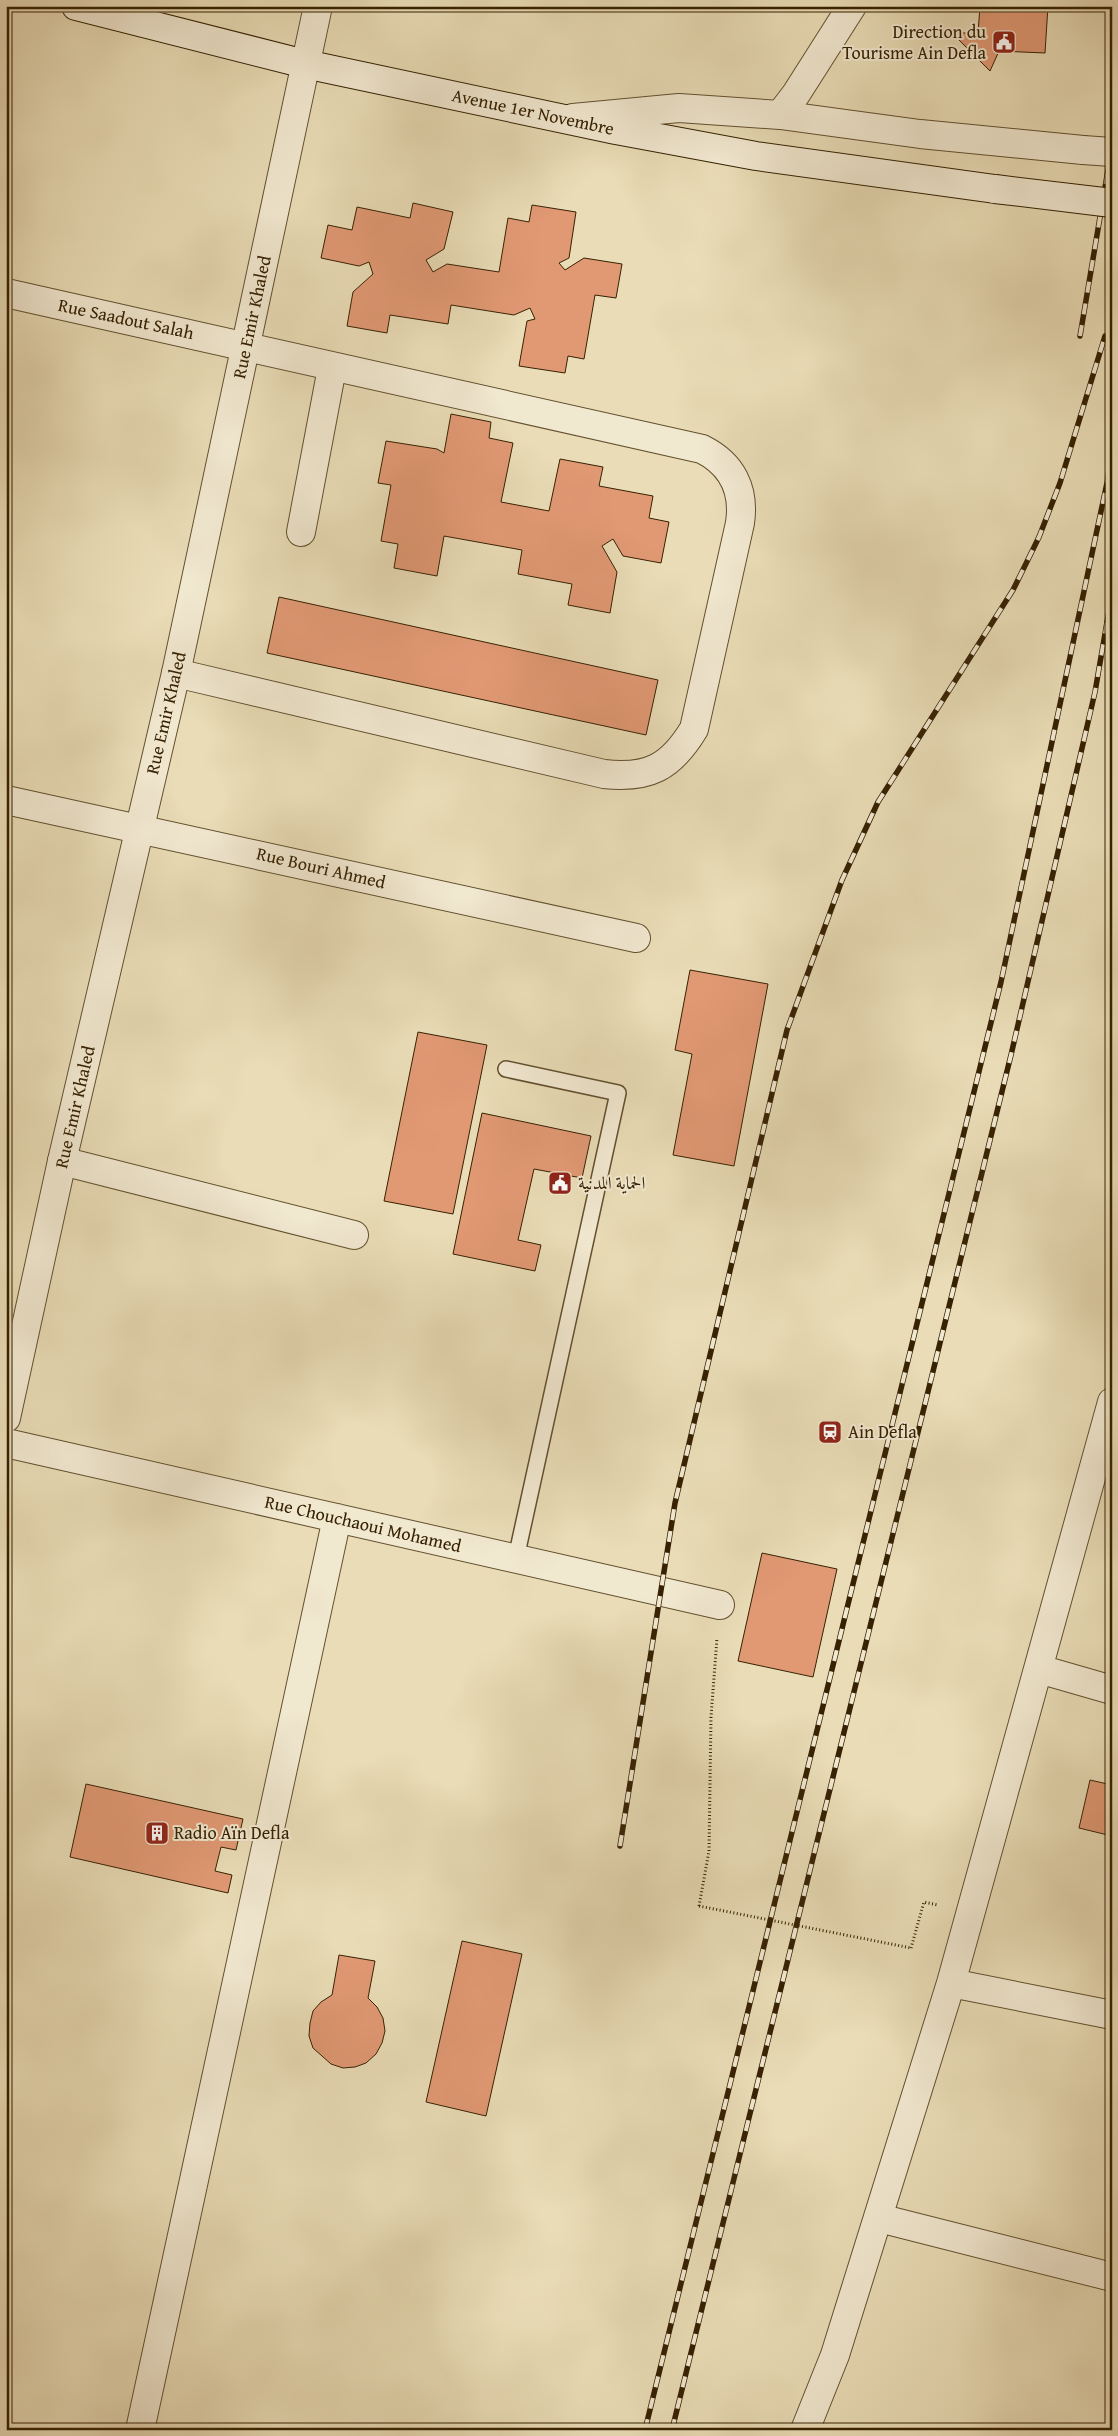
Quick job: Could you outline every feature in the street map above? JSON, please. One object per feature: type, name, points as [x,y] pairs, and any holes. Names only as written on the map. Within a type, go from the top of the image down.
[{"type":"street","name":"Avenue 1er Novembre","points":[[76,6],[305,64],[564,119],[756,156],[1112,203]]},
{"type":"street","name":"Rue Emir Khaled","points":[[6,1418],[15,1338],[62,1161],[176,673],[318,6]]},
{"type":"street","points":[[780,115],[796,94],[852,6]]},
{"type":"street","points":[[564,119],[679,108],[780,115],[920,134],[1112,152]]},
{"type":"street","name":"Rue Saadout Salah","points":[[6,293],[246,345],[332,368],[702,449],[715,456],[727,466],[740,493],[742,508],[694,729],[683,748],[667,763],[648,773],[626,776],[604,774],[176,673]]},
{"type":"street","points":[[301,532],[332,368]]},
{"type":"street","name":"Rue Bouri Ahmed","points":[[6,800],[636,938]]},
{"type":"street","points":[[62,1161],[354,1235]]},
{"type":"street","points":[[805,2430],[835,2355],[951,1983],[1112,1402]]},
{"type":"street","name":"Rue Chouchaoui Mohamed","points":[[6,1443],[720,1604]]},
{"type":"street","points":[[140,2430],[337,1518]]},
{"type":"street","points":[[1039,1670],[1112,1690]]},
{"type":"street","points":[[951,1983],[1112,2015]]},
{"type":"street","points":[[879,2218],[1112,2277]]},
{"type":"lane","points":[[506,1069],[618,1093],[516,1558]]},
{"type":"path","points":[[720,1604],[711,1717],[709,1851],[699,1906],[911,1948],[924,1902]]},
{"type":"building","name":"Direction du Tourisme Ain Defla","points":[[980,6],[1048,6],[1045,53],[999,51],[990,71],[952,33],[978,33]]},
{"type":"building","points":[[413,203],[453,212],[444,249],[426,260],[433,272],[447,264],[499,272],[508,218],[529,222],[532,205],[576,212],[569,258],[559,263],[565,270],[584,258],[622,264],[616,298],[595,295],[584,359],[568,356],[565,373],[519,366],[527,321],[535,319],[530,308],[514,315],[451,305],[448,324],[390,315],[387,333],[347,326],[353,292],[373,274],[369,262],[359,266],[321,258],[328,225],[352,230],[357,207],[410,218]]},
{"type":"building","points":[[451,414],[491,422],[489,438],[513,443],[501,502],[549,511],[560,459],[603,467],[599,486],[653,496],[649,518],[669,522],[661,563],[623,556],[613,539],[602,546],[617,572],[610,613],[568,605],[572,584],[518,574],[522,550],[444,536],[437,576],[394,568],[398,544],[381,541],[391,485],[378,483],[386,441],[437,449],[444,453]]},
{"type":"building","points":[[279,597],[658,680],[646,735],[267,653]]},
{"type":"building","points":[[690,970],[768,984],[734,1166],[673,1155],[692,1054],[675,1050]]},
{"type":"building","points":[[418,1032],[487,1045],[453,1214],[384,1201]]},
{"type":"building","points":[[482,1113],[591,1136],[582,1178],[534,1169],[518,1240],[541,1245],[535,1271],[453,1254]]},
{"type":"building","points":[[762,1553],[837,1569],[813,1677],[738,1661]]},
{"type":"building","points":[[1090,1780],[1112,1785],[1112,1836],[1079,1828]]},
{"type":"building","name":"Radio Aïn Defla","points":[[86,1784],[243,1819],[236,1850],[221,1847],[215,1871],[232,1875],[228,1893],[70,1857]]},
{"type":"building","points":[[462,1941],[522,1954],[486,2116],[426,2102]]},
{"type":"building","points":[[339,1955],[375,1961],[368,1998],[377,2007],[383,2018],[385,2031],[382,2043],[376,2054],[366,2063],[355,2067],[343,2068],[331,2064],[313,2048],[309,2036],[313,2011],[321,2002],[332,1995]]},
{"type":"railway","points":[[1080,336],[1112,146]]},
{"type":"railway","points":[[620,1846],[675,1503],[787,1030],[842,880],[878,802],[1013,590],[1039,537],[1060,483],[1105,336]]},
{"type":"railway","points":[[645,2430],[1001,982],[1112,452]]},
{"type":"railway","points":[[672,2430],[1011,1055],[1095,692],[1112,593]]},
{"type":"place","name":"Direction du Tourisme Ain Defla","points":[[1004,42]]},
{"type":"place","name":"الحماية المدنية","points":[[560,1183]]},
{"type":"place","name":"Ain Defla","points":[[830,1432]]},
{"type":"place","name":"Radio Aïn Defla","points":[[157,1833]]}]
